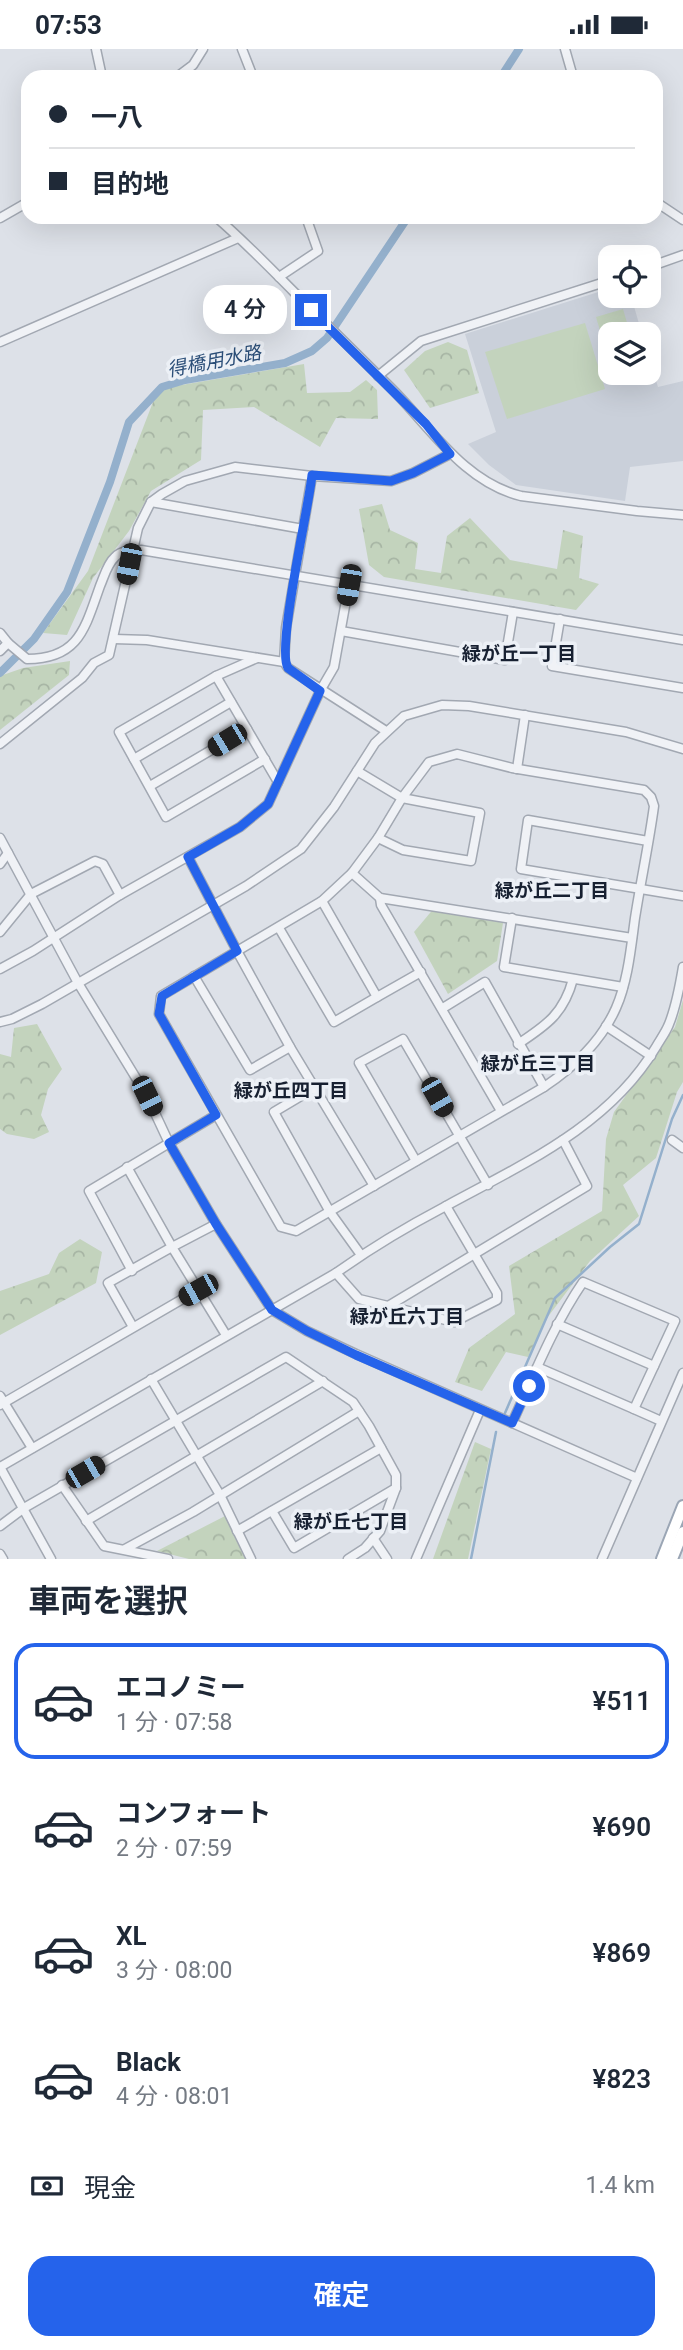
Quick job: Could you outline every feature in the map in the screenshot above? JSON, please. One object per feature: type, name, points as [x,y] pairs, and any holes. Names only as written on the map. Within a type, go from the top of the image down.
[{"type":"main road","points":[[662,1559],[683,1506]]},
{"type":"main road","points":[[672,1559],[683,1532]]},
{"type":"street","points":[[96,49],[100,70]]},
{"type":"street","points":[[187,70],[203,49]]},
{"type":"street","points":[[242,49],[250,70]]},
{"type":"street","points":[[565,49],[571,70]]},
{"type":"street","points":[[0,218],[21,205]]},
{"type":"street","points":[[663,207],[683,220]]},
{"type":"street","points":[[223,224],[426,424],[450,454],[490,485],[503,492],[578,504],[683,515]]},
{"type":"street","points":[[279,278],[318,251],[308,224]]},
{"type":"street","points":[[0,342],[238,238]]},
{"type":"street","points":[[661,263],[683,255]]},
{"type":"street","points":[[378,376],[421,341],[598,284]]},
{"type":"street","points":[[0,744],[82,678],[94,663],[109,656],[132,550],[150,502],[185,481],[235,467],[391,481],[450,454]]},
{"type":"street","points":[[312,475],[286,628],[284,662],[288,668],[320,691],[386,731]]},
{"type":"street","points":[[150,502],[303,529]]},
{"type":"street","points":[[0,633],[27,659],[56,655],[76,642],[83,633],[106,572],[115,556],[132,550],[162,552],[683,640]]},
{"type":"street","points":[[0,969],[120,895],[240,827],[268,804],[320,691],[334,667],[349,585]]},
{"type":"street","points":[[341,632],[505,660],[513,612]]},
{"type":"street","points":[[560,619],[552,666],[683,688]]},
{"type":"street","points":[[114,639],[147,640],[284,662]]},
{"type":"street","points":[[0,651],[12,647]]},
{"type":"street","points":[[257,658],[216,676],[119,732],[166,817],[265,759]]},
{"type":"street","points":[[216,676],[278,782]]},
{"type":"street","points":[[134,759],[231,702]]},
{"type":"street","points":[[0,1022],[26,1013],[214,905],[301,849],[334,807],[375,743],[404,716],[442,705],[469,706],[626,732],[683,750]]},
{"type":"street","points":[[517,769],[525,715]]},
{"type":"street","points":[[150,786],[247,729]]},
{"type":"street","points":[[457,754],[517,769],[644,790],[651,797],[654,806],[623,987],[606,1026],[590,1049],[570,1070],[296,1231],[281,1227],[216,1115],[159,1014],[162,996],[322,901],[352,873],[379,838],[402,798],[429,762],[457,754]]},
{"type":"street","points":[[357,771],[402,798],[480,813],[471,861],[403,850],[379,838]]},
{"type":"street","points":[[648,841],[528,820],[521,869],[683,896]]},
{"type":"street","points":[[0,838],[78,983],[147,1096],[169,1143],[216,1224],[272,1310],[356,1355],[637,1478]]},
{"type":"street","points":[[0,864],[8,853]]},
{"type":"street","points":[[188,857],[290,1047],[374,1186]]},
{"type":"street","points":[[0,932],[31,894],[95,861],[103,864],[120,895]]},
{"type":"street","points":[[352,873],[380,898],[501,1111]]},
{"type":"street","points":[[380,898],[632,938]]},
{"type":"street","points":[[322,901],[377,997]]},
{"type":"street","points":[[512,918],[504,967],[623,987]]},
{"type":"street","points":[[279,928],[334,1022],[421,972]]},
{"type":"street","points":[[51,1559],[0,1467],[337,1273],[361,1255],[488,1185],[563,1140],[603,1112],[630,1084],[651,1056],[669,1024],[683,967]]},
{"type":"street","points":[[194,976],[250,1070],[290,1047]]},
{"type":"street","points":[[519,1044],[548,1024],[568,998],[573,979]]},
{"type":"street","points":[[443,1008],[485,982],[544,1087]]},
{"type":"street","points":[[606,1026],[651,1056]]},
{"type":"street","points":[[416,1161],[359,1062],[403,1039],[488,1185]]},
{"type":"street","points":[[316,1087],[274,1112],[330,1212],[361,1255]]},
{"type":"street","points":[[132,1271],[89,1191],[216,1115]]},
{"type":"street","points":[[672,1139],[683,1148]]},
{"type":"street","points":[[390,1305],[587,1186],[563,1140]]},
{"type":"street","points":[[127,1167],[226,1335]]},
{"type":"street","points":[[337,1273],[359,1299],[454,1322],[496,1300],[497,1293],[446,1206]]},
{"type":"street","points":[[133,1327],[108,1283],[216,1224]]},
{"type":"street","points":[[512,1423],[557,1324],[583,1282],[674,1321],[634,1409]]},
{"type":"street","points":[[33,1448],[1,1401],[198,1290]]},
{"type":"street","points":[[557,1324],[654,1366]]},
{"type":"street","points":[[0,1526],[24,1507],[286,1357],[353,1402],[396,1475],[396,1488],[380,1531],[365,1548],[348,1559]]},
{"type":"street","points":[[537,1367],[661,1421]]},
{"type":"street","points":[[602,1559],[683,1373]]},
{"type":"street","points":[[151,1379],[220,1495],[251,1559]]},
{"type":"street","points":[[86,1521],[323,1381]]},
{"type":"street","points":[[416,1559],[480,1410]]},
{"type":"street","points":[[125,1549],[359,1411]]},
{"type":"street","points":[[237,1531],[381,1448]]},
{"type":"street","points":[[62,1485],[104,1546],[168,1559]]},
{"type":"street","points":[[272,1511],[294,1548],[396,1488]]},
{"type":"street","points":[[373,1538],[387,1559]]},
{"type":"street","points":[[0,1554],[3,1559]]},
{"type":"shaded area","points":[[598,292],[598,308],[634,308],[639,322],[598,322],[598,385],[658,387],[683,381],[683,461],[630,467],[625,501],[516,485],[489,465],[468,444],[496,432],[465,334]]},
{"type":"green space","points":[[623,309],[627,322],[598,324],[596,317]]},
{"type":"green space","points":[[585,323],[598,366],[598,385],[604,385],[605,389],[507,419],[485,352]]},
{"type":"green space","points":[[448,342],[467,350],[479,393],[430,408],[404,370],[425,351]]},
{"type":"green space","points":[[304,364],[307,393],[350,392],[366,380],[377,390],[378,419],[336,418],[320,447],[254,407],[203,410],[201,460],[151,491],[129,531],[93,578],[67,635],[43,633],[88,571],[158,389]]},
{"type":"green space","points":[[382,504],[390,530],[418,543],[415,569],[441,573],[447,536],[470,518],[510,560],[557,569],[563,530],[583,536],[579,578],[599,584],[576,610],[384,577],[369,565],[359,509]]},
{"type":"green space","points":[[70,661],[69,675],[0,730],[0,676],[23,668]]},
{"type":"green space","points":[[435,907],[503,923],[497,961],[448,994],[414,932]]},
{"type":"green space","points":[[683,1000],[683,1082],[677,1092],[656,1158],[623,1185],[639,1216],[590,1261],[547,1318],[528,1357],[506,1352],[482,1391],[455,1382],[469,1348],[515,1314],[509,1266],[602,1211],[606,1139],[614,1112],[675,1027]]},
{"type":"green space","points":[[37,1024],[62,1069],[48,1089],[41,1115],[49,1132],[34,1139],[7,1134],[0,1129],[0,1054],[11,1057],[14,1028]]},
{"type":"green space","points":[[80,1239],[102,1252],[96,1283],[0,1335],[0,1291],[49,1274],[59,1253]]},
{"type":"green space","points":[[475,1442],[491,1449],[468,1559],[433,1559]]},
{"type":"green space","points":[[225,1516],[247,1559],[189,1559],[157,1551]]},
{"type":"waterway","name":"得橋用水路","points":[[506,70],[519,49]]},
{"type":"waterway","name":"得橋用水路","points":[[0,673],[34,639],[67,592],[110,482],[129,422],[162,387],[185,380],[285,363],[312,351],[327,338],[403,224]]},
{"type":"waterway","points":[[505,1413],[555,1298],[639,1224],[672,1119],[683,1095]]},
{"type":"waterway","points":[[471,1559],[496,1432]]},
{"type":"district","name":"緑が丘一丁目","points":[[519,653]]},
{"type":"district","name":"緑が丘二丁目","points":[[552,890]]},
{"type":"district","name":"緑が丘三丁目","points":[[538,1063]]},
{"type":"district","name":"緑が丘四丁目","points":[[291,1090]]},
{"type":"district","name":"緑が丘六丁目","points":[[407,1316]]},
{"type":"district","name":"緑が丘七丁目","points":[[351,1521]]},
{"type":"route","points":[[311,310],[426,424],[450,454],[391,481],[312,475],[286,628],[284,662],[288,668],[320,691],[268,804],[240,827],[188,857],[237,951],[162,996],[159,1014],[216,1115],[169,1143],[216,1224],[272,1310],[356,1355],[512,1423],[529,1386]]}]
